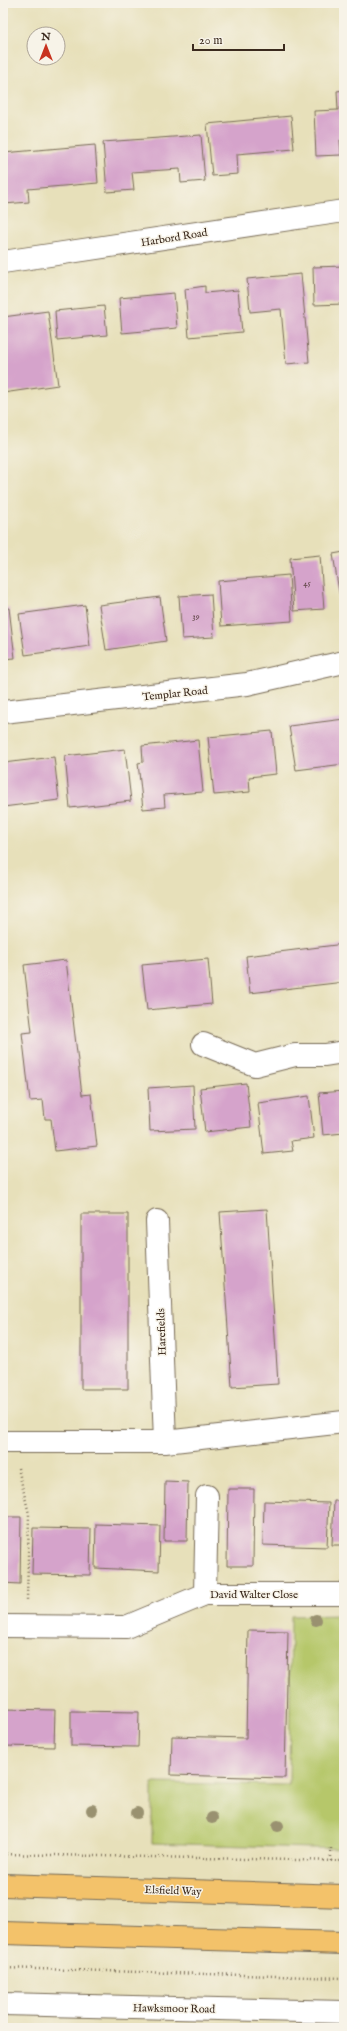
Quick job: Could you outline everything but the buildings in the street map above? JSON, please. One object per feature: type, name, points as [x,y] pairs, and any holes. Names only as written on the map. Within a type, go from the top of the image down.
[{"type":"highway","name":"Elsfield Way","points":[[3,1885],[344,1896]]},
{"type":"highway","points":[[3,1933],[344,1943]]},
{"type":"street","name":"Harbord Road","points":[[3,262],[344,210]]},
{"type":"street","name":"Templar Road","points":[[3,712],[247,684],[344,662]]},
{"type":"street","points":[[203,1044],[255,1065],[295,1055],[325,1055],[344,1052]]},
{"type":"street","name":"Harefields","points":[[158,1221],[165,1442]]},
{"type":"street","points":[[7,1442],[165,1442],[344,1422]]},
{"type":"street","points":[[206,1594],[207,1496]]},
{"type":"street","name":"David Walter Close","points":[[3,1626],[126,1627],[206,1594],[344,1594]]},
{"type":"street","name":"Hawksmoor Road","points":[[3,2004],[344,2012]]},
{"type":"path","points":[[7,1442],[29,1514],[27,1626]]},
{"type":"path","points":[[331,1848],[331,1861]]},
{"type":"path","points":[[3,1854],[344,1861]]},
{"type":"path","points":[[3,1968],[344,1978]]},
{"type":"green space","points":[[344,1615],[344,1849],[152,1843],[152,1783],[289,1785],[291,1616]]}]
